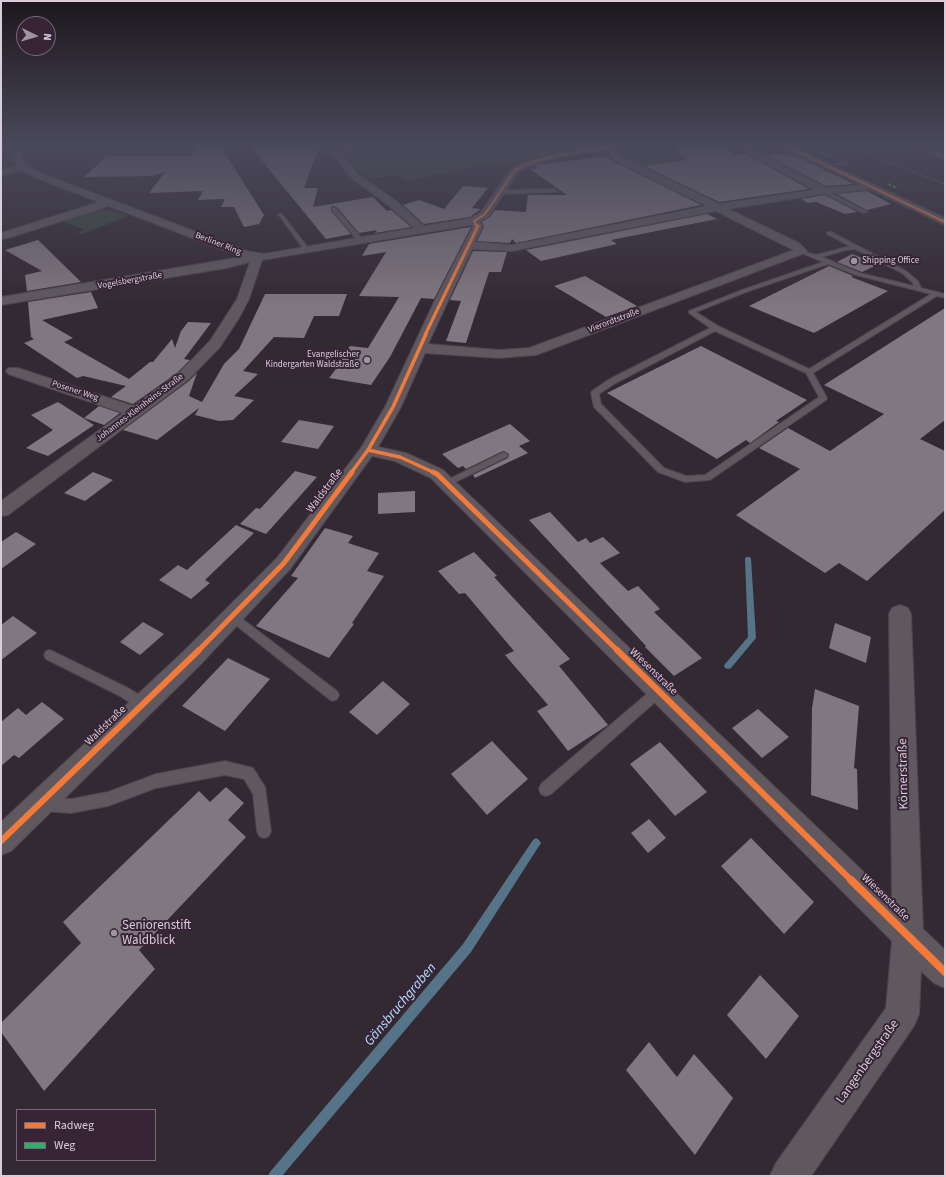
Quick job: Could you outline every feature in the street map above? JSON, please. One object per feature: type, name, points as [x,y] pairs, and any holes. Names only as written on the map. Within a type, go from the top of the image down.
[{"type":"street","name":"Berliner Ring","points":[[97,199],[245,254],[258,257],[423,231],[474,221]]},
{"type":"street","points":[[386,199],[423,231]]},
{"type":"street","points":[[474,221],[485,214],[497,199]]},
{"type":"street","points":[[697,199],[795,245],[801,251]]},
{"type":"street","name":"Berliner Ring","points":[[443,227],[471,240],[512,248],[714,208],[773,199]]},
{"type":"street","points":[[898,199],[945,222]]},
{"type":"street","points":[[4,236],[107,203]]},
{"type":"street","name":"Waldstraße","points":[[1,841],[143,704],[284,563],[368,450],[393,407],[421,348],[442,298],[478,226],[474,221]]},
{"type":"street","name":"Vierordtstraße","points":[[421,348],[499,354],[532,352],[801,251]]},
{"type":"street","name":"Vogelsbergstraße","points":[[1,301],[204,268],[258,257]]},
{"type":"street","name":"Johannes-Kleinheins-Straße","points":[[1,510],[183,377],[214,344],[243,299],[253,267],[258,257]]},
{"type":"street","name":"Posener Weg","points":[[13,371],[137,412]]},
{"type":"street","name":"Wiesenstraße","points":[[368,450],[400,457],[437,474],[945,972]]},
{"type":"street","name":"Körnerstraße","points":[[900,614],[908,935]]},
{"type":"street","name":"Langenbergstraße","points":[[789,1176],[902,1014],[908,935]]},
{"type":"lane","points":[[839,199],[864,212]]},
{"type":"lane","points":[[334,209],[360,240]]},
{"type":"lane","points":[[280,214],[307,250]]},
{"type":"lane","points":[[829,233],[904,272],[916,282],[918,289]]},
{"type":"lane","points":[[816,257],[845,248],[856,247]]},
{"type":"lane","points":[[801,251],[858,274],[945,296]]},
{"type":"lane","points":[[715,328],[611,382],[594,393],[596,405],[661,470],[685,479],[707,478],[823,398],[809,372],[715,328],[691,312],[744,291],[829,262]]},
{"type":"lane","points":[[809,372],[936,294]]},
{"type":"lane","points":[[446,483],[504,455]]},
{"type":"lane","points":[[232,616],[333,695]]},
{"type":"lane","points":[[50,655],[124,692],[143,704]]},
{"type":"lane","points":[[546,790],[659,691]]},
{"type":"lane","points":[[40,803],[71,806],[108,800],[156,781],[225,768],[248,773],[260,792],[264,831]]},
{"type":"green space","points":[[96,210],[112,210],[129,216],[82,234],[78,232],[84,230],[61,220]]},
{"type":"building","points":[[199,199],[254,199],[264,215],[259,224],[244,227],[234,207],[221,207],[225,199],[198,200]]},
{"type":"building","points":[[293,199],[315,199],[313,207],[361,199],[375,199],[387,211],[391,210],[411,227],[375,233],[377,230],[359,233],[337,207],[332,206],[331,211],[351,234],[326,239]]},
{"type":"building","points":[[452,199],[479,199],[472,208],[481,209],[470,217],[424,224],[403,205],[419,200],[444,209]]},
{"type":"building","points":[[528,199],[689,199],[701,205],[516,243],[512,239],[510,243],[477,241],[484,227],[482,222],[490,217],[495,210],[526,212]]},
{"type":"building","points":[[713,199],[740,199],[719,202]]},
{"type":"building","points":[[801,199],[832,199],[857,212],[845,214],[816,202],[808,203]]},
{"type":"building","points":[[846,199],[882,199],[891,204],[867,210]]},
{"type":"building","points":[[707,214],[717,219],[611,240],[617,244],[541,261],[526,250]]},
{"type":"building","points":[[471,227],[434,299],[421,298],[390,357],[371,385],[329,378],[336,369],[332,368],[350,346],[368,348],[399,297],[359,296],[386,252],[362,256],[369,244]]},
{"type":"building","points":[[38,240],[81,282],[27,291],[25,275],[42,271],[5,250]]},
{"type":"building","points":[[473,251],[507,252],[501,272],[489,272],[466,343],[446,341],[461,301],[450,300]]},
{"type":"building","name":"Shipping Office","points":[[852,254],[879,264],[862,272],[837,262]]},
{"type":"building","points":[[829,266],[853,276],[851,277],[888,291],[814,333],[749,306]]},
{"type":"building","points":[[585,276],[637,306],[606,317],[554,286]]},
{"type":"building","points":[[91,292],[98,308],[42,320],[73,338],[64,342],[129,379],[150,362],[153,362],[172,339],[175,348],[181,331],[188,322],[211,323],[184,359],[190,360],[177,373],[133,404],[111,397],[126,386],[83,376],[77,378],[24,343],[34,339],[31,337],[28,302]]},
{"type":"building","points":[[265,294],[347,294],[339,316],[314,316],[304,338],[274,337],[243,371],[258,374],[234,396],[254,400],[233,420],[219,421],[195,415],[199,408],[157,440],[123,430],[189,381],[197,373],[189,396],[202,402],[224,364],[239,349]]},
{"type":"building","points":[[945,308],[945,420],[920,439],[945,451],[945,510],[867,581],[839,563],[825,573],[736,515],[800,469],[759,448],[788,428],[830,451],[884,414],[824,385]]},
{"type":"building","points":[[701,346],[807,400],[776,421],[779,422],[750,443],[746,440],[717,459],[607,393]]},
{"type":"building","points":[[58,402],[94,425],[48,456],[26,448],[53,430],[31,415]]},
{"type":"building","points":[[99,406],[120,413],[104,425],[84,418]]},
{"type":"building","points":[[299,420],[334,426],[318,449],[281,442]]},
{"type":"building","points":[[510,424],[530,441],[519,446],[528,453],[475,478],[473,475],[508,458],[509,454],[503,451],[466,469],[463,466],[458,468],[442,454]]},
{"type":"building","points":[[295,471],[317,477],[266,534],[240,524],[256,508],[260,509]]},
{"type":"building","points":[[93,472],[113,480],[85,501],[64,493]]},
{"type":"building","points":[[415,491],[415,512],[378,514],[378,493]]},
{"type":"building","points":[[550,512],[578,542],[586,538],[590,543],[603,537],[620,553],[600,563],[628,591],[638,586],[660,609],[654,612],[702,658],[674,676],[645,647],[646,646],[529,520]]},
{"type":"building","points":[[236,525],[254,533],[205,580],[210,583],[191,599],[159,580],[178,565],[187,570]]},
{"type":"building","points":[[325,528],[353,536],[348,543],[379,553],[367,571],[384,576],[352,623],[354,624],[329,658],[256,626],[298,578],[291,576]]},
{"type":"building","points":[[16,532],[36,544],[1,569],[1,542]]},
{"type":"building","points":[[474,552],[497,576],[494,577],[570,659],[559,666],[608,725],[568,751],[537,711],[548,705],[505,655],[514,651],[465,593],[459,594],[438,571]]},
{"type":"building","points":[[13,616],[37,633],[1,660],[1,625]]},
{"type":"building","points":[[143,622],[164,634],[140,655],[120,642]]},
{"type":"building","points":[[835,623],[871,637],[866,663],[829,648]]},
{"type":"building","points":[[228,658],[270,679],[225,731],[182,706]]},
{"type":"building","points":[[383,681],[410,704],[377,735],[349,712]]},
{"type":"building","points":[[815,689],[859,706],[854,768],[857,769],[858,810],[811,795],[812,708]]},
{"type":"building","points":[[42,702],[64,719],[19,758],[14,755],[1,766],[1,722],[18,708],[26,715]]},
{"type":"building","points":[[758,709],[789,737],[762,758],[732,728]]},
{"type":"building","points":[[492,741],[528,779],[487,815],[451,774]]},
{"type":"building","points":[[660,742],[707,792],[675,816],[630,764]]},
{"type":"building","name":"Seniorenstift Waldblick","points":[[226,787],[244,803],[228,820],[246,837],[139,950],[155,969],[44,1091],[1,1032],[1,1023],[81,943],[63,922],[199,791],[210,802]]},
{"type":"building","points":[[649,819],[666,838],[648,853],[631,833]]},
{"type":"building","points":[[751,838],[814,902],[784,934],[721,866]]},
{"type":"building","points":[[760,975],[799,1016],[766,1059],[727,1015]]},
{"type":"building","points":[[649,1042],[677,1077],[694,1054],[733,1098],[695,1155],[626,1070]]},
{"type":"waterway","name":"Gänsbruchgraben","points":[[728,666],[752,638],[748,559]]},
{"type":"waterway","name":"Gänsbruchgraben","points":[[274,1176],[467,948],[536,843]]},
{"type":"cycle path","points":[[1,841],[191,659],[284,563],[368,450],[393,407],[442,298],[478,226],[474,221],[485,214],[495,199]]},
{"type":"cycle path","points":[[897,199],[945,222]]},
{"type":"cycle path","points":[[368,450],[400,457],[437,474],[945,972]]},
{"type":"place","name":"Shipping Office","points":[[854,261]]},
{"type":"place","name":"Evangelischer Kindergarten Waldstraße","points":[[367,360]]},
{"type":"place","name":"Seniorenstift Waldblick","points":[[114,933]]}]
